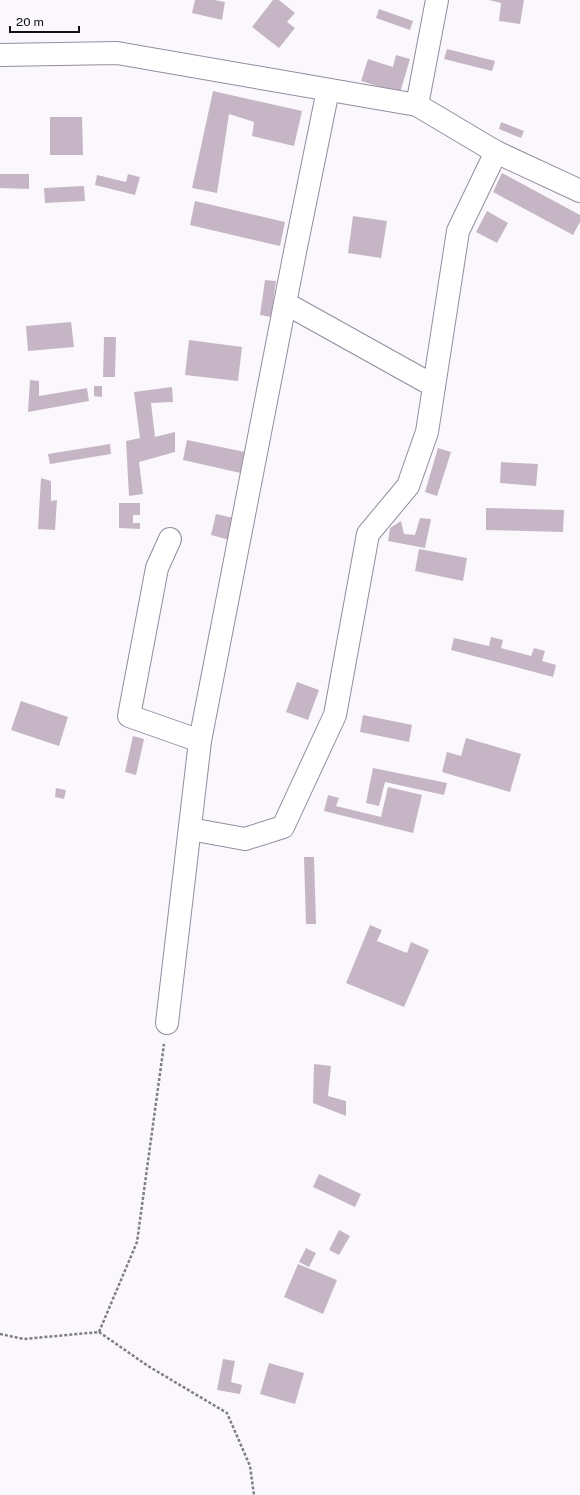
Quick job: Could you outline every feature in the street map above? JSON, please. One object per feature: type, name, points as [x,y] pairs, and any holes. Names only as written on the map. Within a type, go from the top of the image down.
[{"type":"street","points":[[418,105],[437,0]]},
{"type":"street","points":[[0,55],[117,53],[418,105],[496,152],[580,191]]},
{"type":"street","points":[[166,1023],[200,741],[328,90]]},
{"type":"street","points":[[190,829],[245,839],[284,826],[335,715],[368,534],[408,486],[427,432],[458,231],[496,152]]},
{"type":"street","points":[[285,303],[434,386]]},
{"type":"street","points":[[170,539],[157,568],[129,716],[200,741]]},
{"type":"path","points":[[99,1332],[137,1242],[166,1023]]},
{"type":"path","points":[[0,1334],[24,1340],[99,1332],[148,1366],[227,1413],[250,1466],[254,1495]]},
{"type":"building","points":[[195,0],[214,0],[225,2],[222,20],[192,13]]},
{"type":"building","points":[[273,0],[279,0],[295,13],[287,22],[295,28],[279,48],[252,27]]},
{"type":"building","points":[[489,0],[524,0],[520,24],[499,21],[501,3]]},
{"type":"building","points":[[379,9],[413,21],[410,30],[376,18]]},
{"type":"building","points":[[447,49],[495,61],[492,71],[444,59]]},
{"type":"building","points":[[396,55],[410,59],[400,93],[361,81],[368,59],[393,67]]},
{"type":"building","points":[[213,91],[302,111],[294,146],[252,136],[254,122],[229,114],[217,193],[192,188]]},
{"type":"building","points":[[50,117],[82,117],[83,155],[50,155]]},
{"type":"building","points":[[501,122],[524,131],[521,138],[499,129]]},
{"type":"building","points":[[502,173],[580,215],[580,222],[573,235],[493,192]]},
{"type":"building","points":[[0,174],[29,174],[29,189],[0,188]]},
{"type":"building","points":[[128,174],[140,177],[135,195],[95,185],[97,175],[126,182]]},
{"type":"building","points":[[84,186],[85,201],[45,203],[44,188]]},
{"type":"building","points":[[195,201],[285,222],[280,246],[190,225]]},
{"type":"building","points":[[487,211],[508,223],[497,243],[476,232]]},
{"type":"building","points":[[353,216],[387,221],[381,258],[348,253]]},
{"type":"building","points":[[265,280],[276,281],[271,317],[260,315]]},
{"type":"building","points":[[71,322],[74,347],[28,351],[26,326]]},
{"type":"building","points":[[104,337],[116,337],[115,377],[103,377]]},
{"type":"building","points":[[189,340],[242,347],[238,381],[185,375]]},
{"type":"building","points":[[30,380],[39,381],[39,396],[87,388],[89,401],[28,412]]},
{"type":"building","points":[[94,386],[102,386],[102,397],[94,396]]},
{"type":"building","points":[[172,387],[173,402],[151,403],[155,437],[175,432],[175,452],[139,462],[143,494],[129,496],[126,441],[140,438],[134,392]]},
{"type":"building","points":[[187,440],[250,453],[245,474],[183,460]]},
{"type":"building","points":[[110,444],[111,454],[50,464],[48,454]]},
{"type":"building","points":[[438,448],[451,452],[437,496],[425,492]]},
{"type":"building","points":[[501,462],[538,464],[536,486],[500,483]]},
{"type":"building","points":[[41,478],[51,481],[51,501],[57,500],[55,530],[38,529]]},
{"type":"building","points":[[119,503],[140,503],[140,515],[133,515],[133,523],[140,523],[140,529],[119,528]]},
{"type":"building","points":[[486,508],[564,510],[563,532],[486,530]]},
{"type":"building","points":[[216,514],[238,519],[233,541],[211,535]]},
{"type":"building","points":[[420,518],[431,519],[425,548],[388,541],[390,528],[401,521],[404,534],[415,535]]},
{"type":"building","points":[[419,549],[467,558],[463,581],[415,571]]},
{"type":"building","points":[[491,637],[503,640],[501,648],[531,656],[534,648],[545,651],[542,661],[556,665],[553,677],[451,650],[454,638],[489,646]]},
{"type":"building","points":[[297,682],[319,690],[308,720],[286,712]]},
{"type":"building","points":[[21,701],[68,717],[59,746],[11,730]]},
{"type":"building","points":[[363,715],[412,725],[409,742],[360,732]]},
{"type":"building","points":[[133,736],[144,739],[136,775],[125,772]]},
{"type":"building","points":[[466,738],[521,754],[510,792],[442,772],[447,752],[461,756]]},
{"type":"building","points":[[373,768],[447,783],[444,795],[385,782],[379,806],[366,803]]},
{"type":"building","points":[[388,787],[422,795],[413,833],[324,811],[328,795],[339,798],[336,806],[381,817]]},
{"type":"building","points":[[56,788],[66,790],[64,799],[55,797]]},
{"type":"building","points":[[304,857],[314,857],[316,924],[306,924]]},
{"type":"building","points":[[370,925],[382,930],[377,941],[407,953],[411,942],[429,950],[404,1007],[346,983]]},
{"type":"building","points":[[314,1064],[331,1066],[328,1096],[346,1101],[346,1116],[313,1103]]},
{"type":"building","points":[[319,1174],[361,1194],[355,1207],[313,1187]]},
{"type":"building","points":[[339,1230],[350,1236],[339,1255],[329,1250]]},
{"type":"building","points":[[306,1248],[316,1253],[309,1267],[299,1262]]},
{"type":"building","points":[[298,1264],[337,1280],[323,1314],[284,1297]]},
{"type":"building","points":[[223,1359],[235,1361],[231,1382],[242,1385],[240,1394],[217,1390]]},
{"type":"building","points":[[269,1363],[304,1373],[295,1404],[260,1394]]}]
